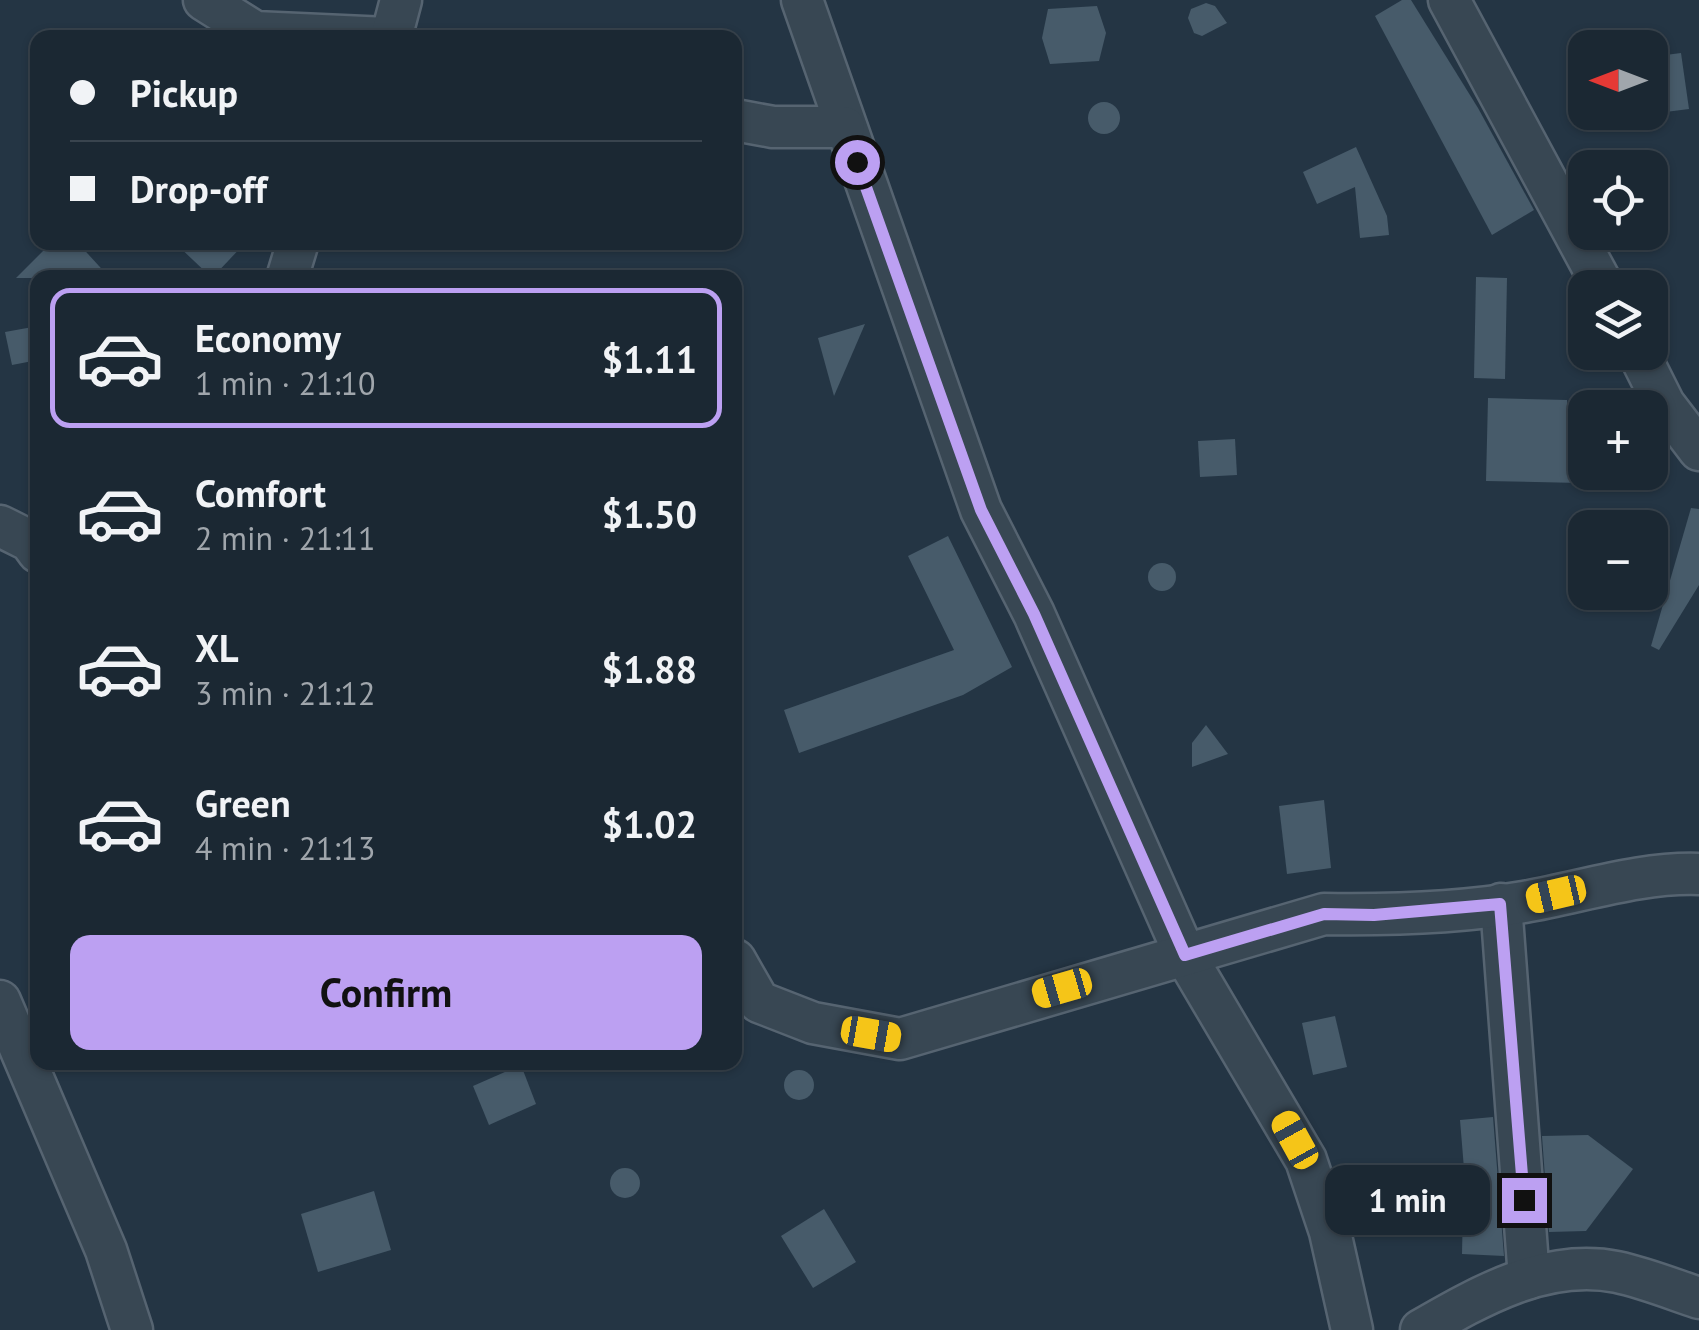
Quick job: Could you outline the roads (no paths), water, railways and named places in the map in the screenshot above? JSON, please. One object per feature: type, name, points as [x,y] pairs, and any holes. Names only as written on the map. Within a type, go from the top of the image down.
[{"type":"street","points":[[204,0],[252,30]]},
{"type":"street","points":[[392,30],[401,0]]},
{"type":"street","points":[[802,0],[981,510],[1034,614],[1185,955],[1306,1160],[1330,1232],[1352,1330]]},
{"type":"street","points":[[1449,0],[1594,270]]},
{"type":"street","points":[[742,121],[773,126],[844,127]]},
{"type":"street","points":[[1647,370],[1664,404],[1699,450]]},
{"type":"street","points":[[0,526],[30,541]]},
{"type":"street","points":[[742,973],[758,1002],[814,1023],[900,1039],[1324,914],[1374,915],[1500,904],[1658,876],[1699,874]]},
{"type":"street","points":[[1500,904],[1530,1278]]},
{"type":"street","points":[[0,1000],[106,1250],[132,1330]]},
{"type":"street","points":[[1420,1330],[1530,1278],[1574,1268],[1617,1272],[1699,1298]]}]
